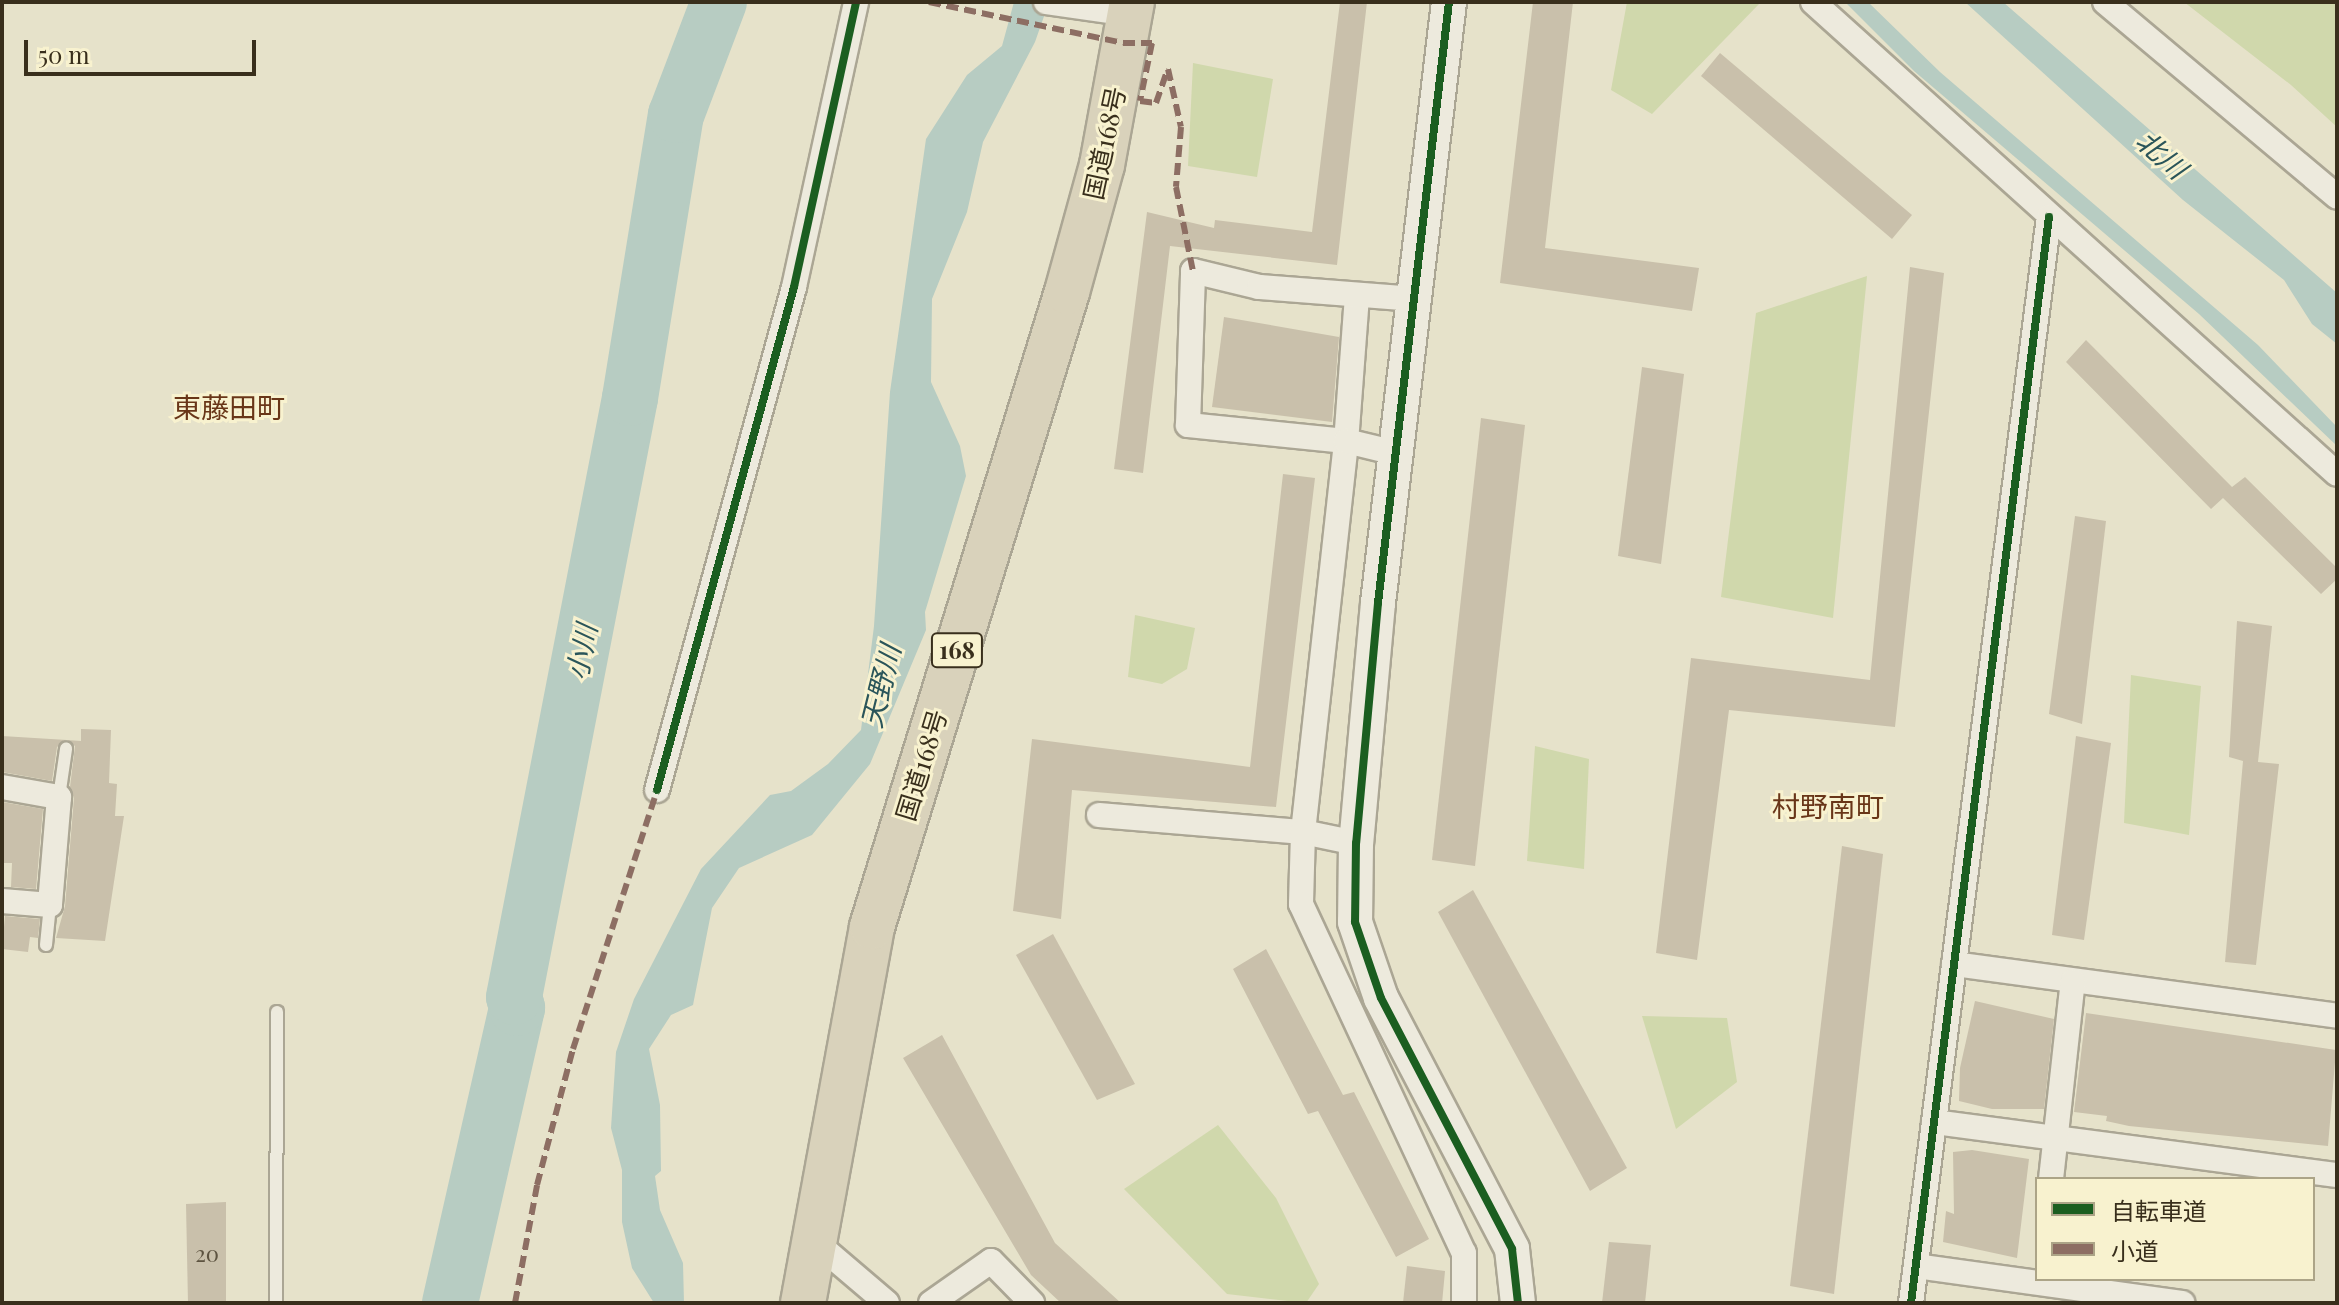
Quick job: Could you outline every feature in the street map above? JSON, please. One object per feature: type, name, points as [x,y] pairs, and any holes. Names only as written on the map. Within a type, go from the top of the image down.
[{"type":"highway","name":"国道168号","points":[[803,1303],[872,927],[1067,292],[1102,165],[1118,9]]},
{"type":"street","points":[[657,790],[794,287],[856,2]]},
{"type":"street","points":[[1046,2],[1118,9]]},
{"type":"street","points":[[1449,2],[1396,453],[1356,843],[1355,922],[1381,998],[1512,1249],[1518,1303]]},
{"type":"street","points":[[1813,2],[2337,474]]},
{"type":"street","points":[[2105,2],[2337,197]]},
{"type":"street","points":[[1911,1303],[2049,217]]},
{"type":"street","points":[[1396,453],[1346,441],[1188,425],[1193,271],[1259,287],[1416,299]]},
{"type":"street","points":[[1357,296],[1346,441],[1303,832],[1301,904],[1464,1253],[1464,1303]]},
{"type":"street","points":[[2,787],[59,797],[50,905],[2,901]]},
{"type":"street","points":[[1099,815],[1303,832],[1356,843]]},
{"type":"street","points":[[1954,964],[2337,1016]]},
{"type":"street","points":[[2051,1177],[2073,981]]},
{"type":"street","points":[[1934,1122],[2337,1175]]},
{"type":"street","points":[[813,1240],[887,1303]]},
{"type":"street","points":[[931,1303],[991,1261],[1032,1303]]},
{"type":"street","points":[[1916,1266],[2039,1288],[2182,1303]]},
{"type":"lane","points":[[59,797],[66,749]]},
{"type":"lane","points":[[46,945],[50,905]]},
{"type":"lane","points":[[276,1303],[277,1012]]},
{"type":"green space","points":[[1627,2],[1761,2],[1652,114],[1611,90]]},
{"type":"green space","points":[[2184,2],[2337,2],[2337,127],[2291,85]]},
{"type":"green space","points":[[1193,63],[1273,79],[1257,177],[1188,166]]},
{"type":"green space","points":[[1867,276],[1833,618],[1721,597],[1756,313]]},
{"type":"green space","points":[[1135,615],[1195,628],[1187,669],[1162,684],[1128,677]]},
{"type":"green space","points":[[2131,675],[2201,686],[2189,835],[2124,823]]},
{"type":"green space","points":[[1535,746],[1589,759],[1584,869],[1527,861]]},
{"type":"green space","points":[[1642,1016],[1727,1018],[1737,1082],[1676,1129]]},
{"type":"green space","points":[[1218,1125],[1276,1198],[1319,1284],[1306,1303],[1227,1294],[1124,1189]]},
{"type":"water","name":"天野川","points":[[1014,2],[1049,2],[1035,42],[983,142],[967,212],[932,299],[931,382],[960,446],[966,476],[925,612],[926,630],[870,764],[812,835],[739,868],[712,908],[693,1005],[671,1015],[649,1049],[660,1105],[661,1171],[655,1176],[660,1210],[683,1263],[684,1303],[654,1303],[632,1268],[622,1222],[622,1170],[611,1128],[616,1052],[634,999],[701,869],[770,795],[791,791],[828,764],[861,730],[874,626],[890,392],[926,139],[967,75],[1002,46]]},
{"type":"water","points":[[1845,2],[1868,2],[1940,72],[2258,345],[2337,427],[2337,446],[2199,314],[1914,71]]},
{"type":"water","name":"北川","points":[[1965,2],[2003,2],[2337,293],[2337,344],[2312,324],[2284,280],[2183,200]]},
{"type":"building","points":[[1340,2],[1367,2],[1337,265],[1170,246],[1143,473],[1114,469],[1147,212],[1214,228],[1215,220],[1312,232]]},
{"type":"building","points":[[1533,2],[1573,2],[1545,248],[1699,268],[1692,311],[1500,283]]},
{"type":"building","points":[[1720,53],[1912,215],[1892,239],[1701,76]]},
{"type":"building","points":[[1910,267],[1944,273],[1895,727],[1729,710],[1697,960],[1656,953],[1691,658],[1870,680]]},
{"type":"building","points":[[1224,317],[1339,337],[1332,422],[1212,407]]},
{"type":"building","points":[[2086,340],[2232,487],[2245,477],[2337,568],[2337,579],[2321,594],[2223,498],[2211,509],[2066,362]]},
{"type":"building","points":[[1642,367],[1684,374],[1661,564],[1618,556]]},
{"type":"building","points":[[1481,418],[1525,425],[1475,866],[1432,860]]},
{"type":"building","points":[[1283,474],[1315,478],[1276,807],[1072,790],[1061,919],[1013,911],[1032,739],[1250,767]]},
{"type":"building","points":[[2075,516],[2106,521],[2082,724],[2049,714]]},
{"type":"building","points":[[2237,621],[2272,626],[2258,762],[2279,764],[2256,965],[2225,962],[2243,761],[2229,757]]},
{"type":"building","points":[[81,729],[111,730],[109,783],[117,784],[115,816],[124,816],[105,941],[56,938],[65,906],[74,798],[70,787],[75,746],[67,740],[81,741]]},
{"type":"building","points":[[2,736],[67,740],[57,747],[52,781],[2,772]]},
{"type":"building","points":[[2076,736],[2111,743],[2084,940],[2052,935]]},
{"type":"building","points":[[2,802],[43,809],[36,889],[11,887],[12,863],[2,863]]},
{"type":"building","points":[[1842,846],[1883,854],[1834,1294],[1790,1286]]},
{"type":"building","points":[[1473,890],[1627,1168],[1590,1191],[1438,912]]},
{"type":"building","points":[[5,916],[40,919],[38,938],[30,937],[28,952],[2,949]]},
{"type":"building","points":[[1053,934],[1135,1084],[1097,1100],[1016,955]]},
{"type":"building","points":[[1266,949],[1343,1095],[1354,1092],[1429,1239],[1396,1257],[1318,1111],[1308,1114],[1233,969]]},
{"type":"building","points":[[1975,1001],[2054,1019],[2044,1109],[1992,1109],[1959,1101],[1960,1068]]},
{"type":"building","points":[[2086,1013],[2336,1050],[2328,1146],[2129,1126],[2106,1121],[2107,1116],[2074,1112]]},
{"type":"building","points":[[942,1035],[1055,1243],[1121,1303],[1061,1303],[1031,1275],[903,1058]]},
{"type":"building","points":[[1972,1150],[2029,1159],[2017,1258],[1943,1242],[1946,1211],[1954,1214],[1953,1152]]},
{"type":"building","points":[[226,1202],[226,1303],[188,1303],[186,1204]]},
{"type":"building","points":[[1609,1242],[1651,1245],[1645,1303],[1602,1303]]},
{"type":"building","points":[[1407,1266],[1445,1271],[1442,1303],[1403,1303]]},
{"type":"waterway","name":"小川","points":[[450,1303],[517,1008],[514,997],[630,398],[676,115],[719,2]]},
{"type":"marked path","points":[[929,2],[1123,43],[1152,43],[1140,101],[1156,103],[1168,69],[1181,127],[1176,187],[1193,271]]},
{"type":"marked path","points":[[515,1303],[537,1185],[573,1049],[657,790]]},
{"type":"cycle path","points":[[657,790],[794,287],[856,2]]},
{"type":"cycle path","points":[[1449,2],[1378,603],[1356,843],[1355,922],[1381,998],[1512,1249],[1518,1303]]},
{"type":"cycle path","points":[[1911,1303],[2049,217]]},
{"type":"district","name":"東藤田町","points":[[229,407]]},
{"type":"district","name":"村野南町","points":[[1828,806]]}]
